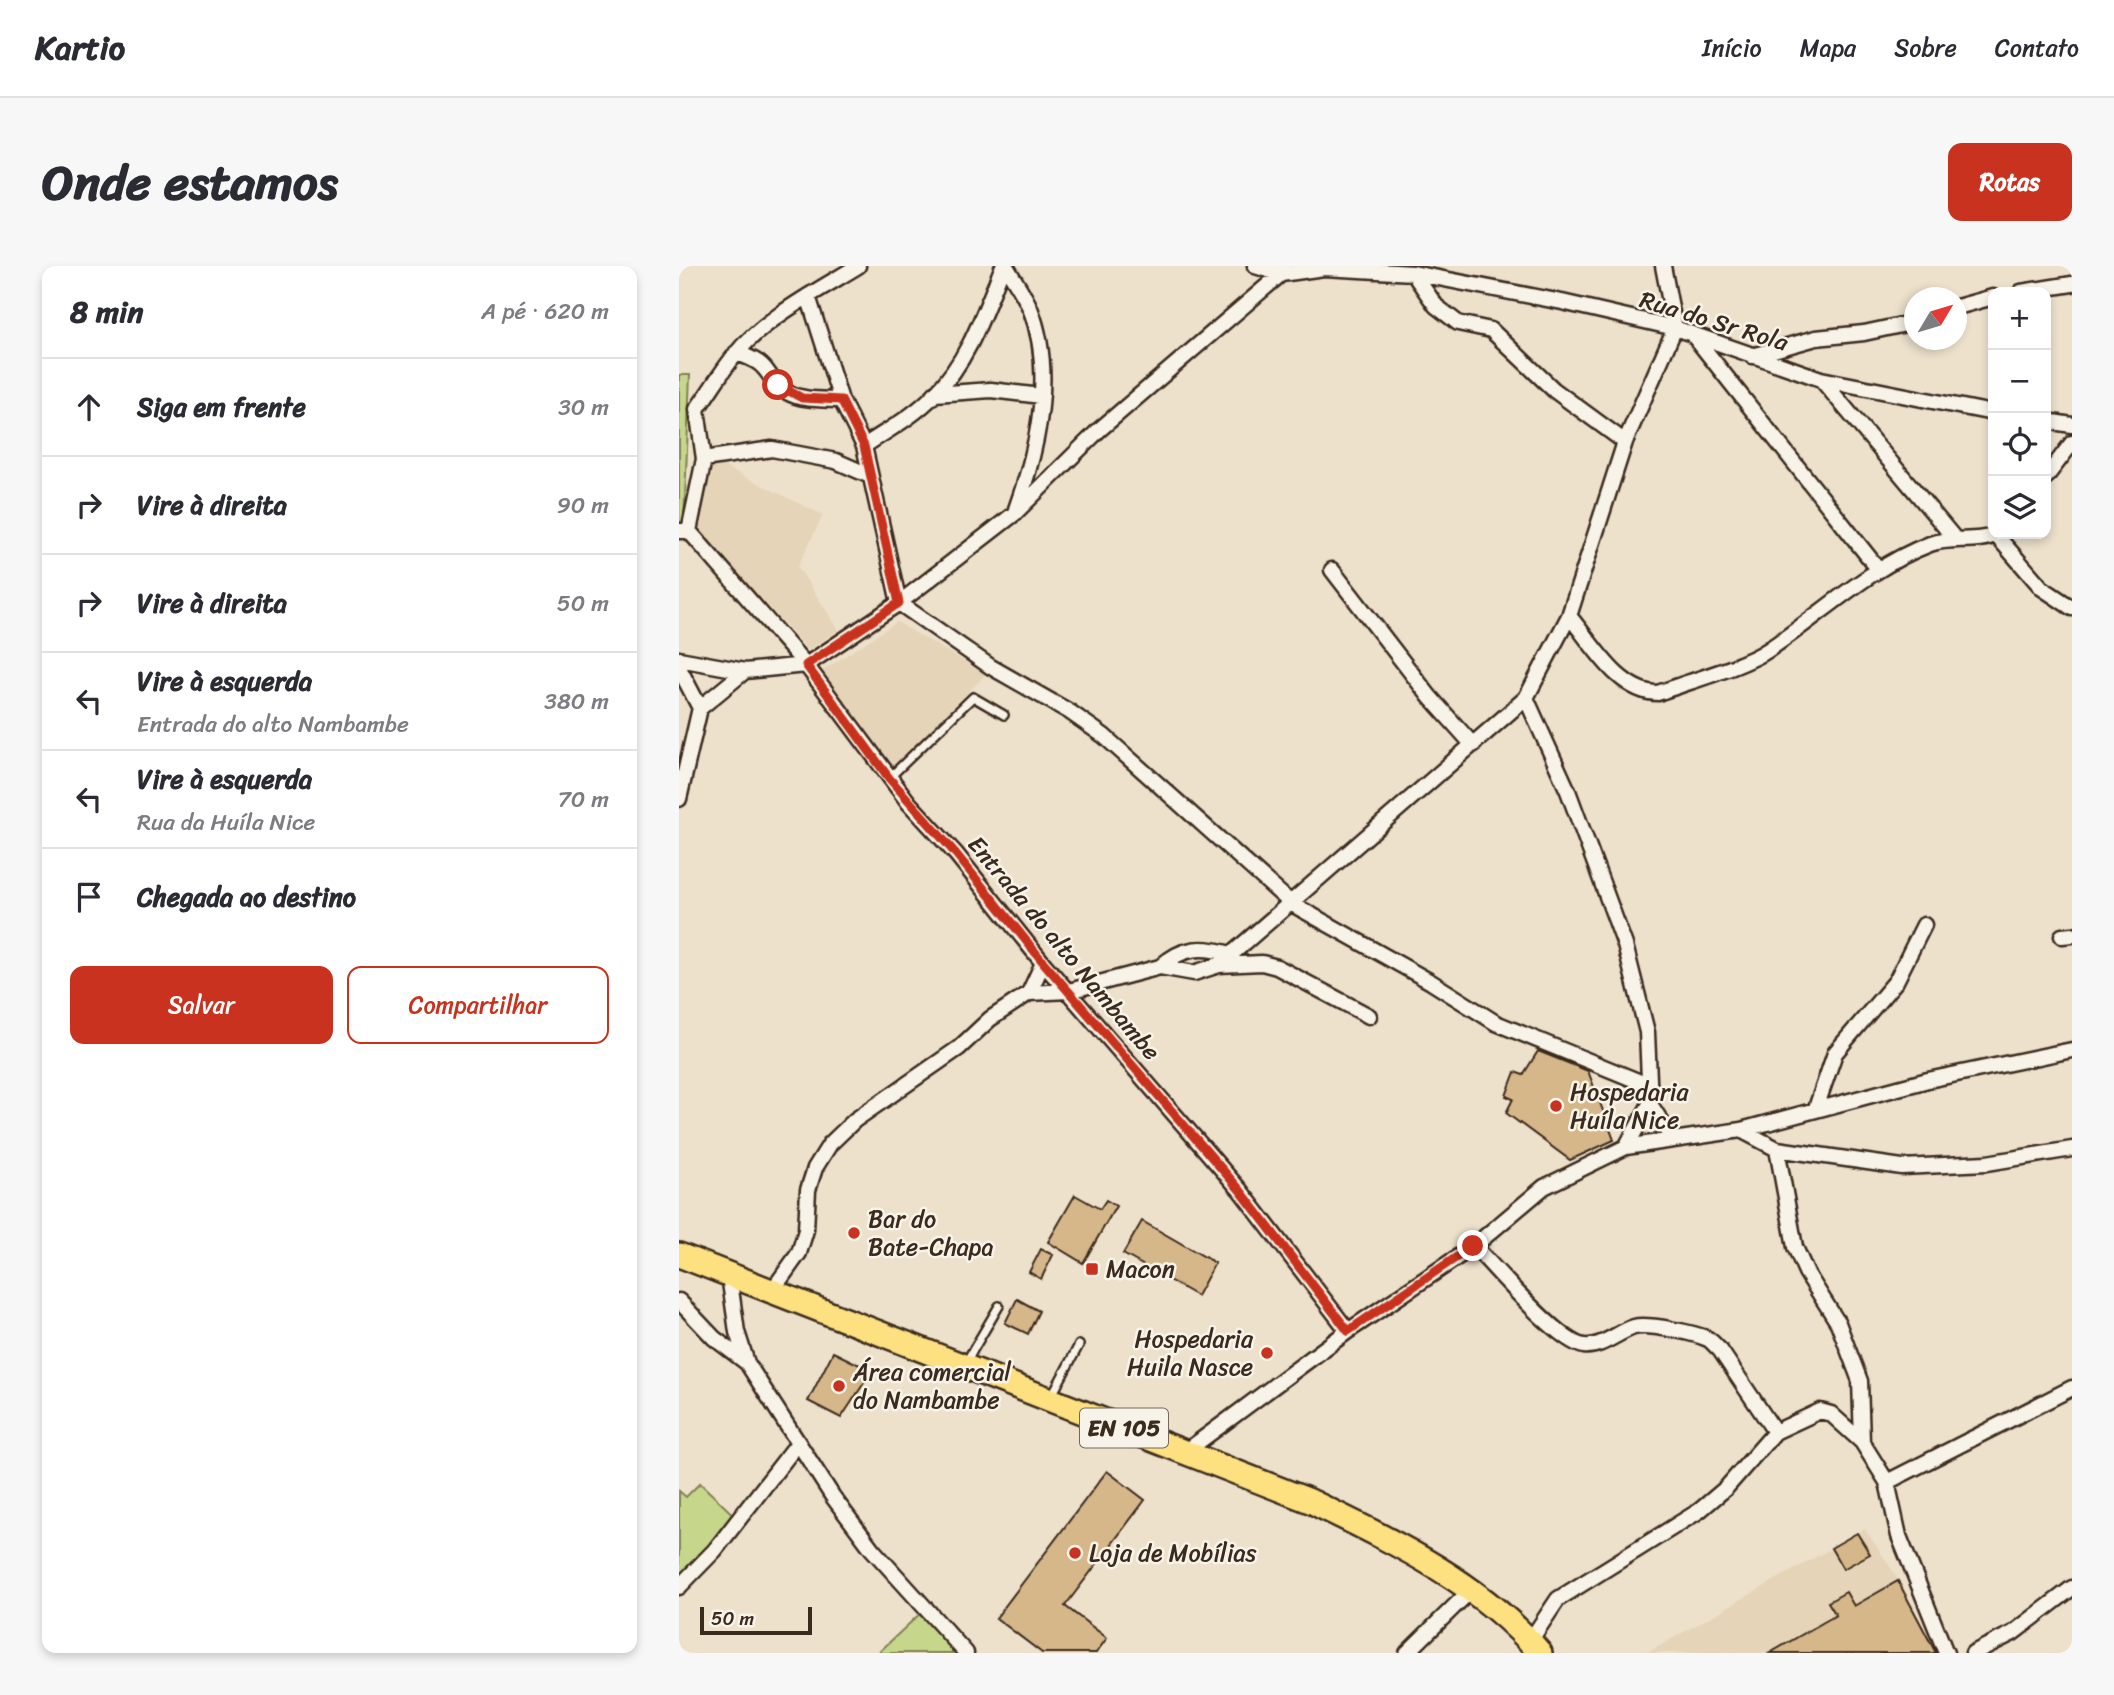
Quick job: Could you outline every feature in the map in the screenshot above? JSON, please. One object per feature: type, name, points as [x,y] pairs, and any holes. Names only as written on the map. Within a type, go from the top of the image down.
[{"type":"main road","name":"EN 105","points":[[679,1255],[1310,1501],[1394,1542],[1471,1590],[1536,1647]]},
{"type":"street","points":[[684,531],[704,458],[697,409],[736,353],[808,296],[858,266]]},
{"type":"street","points":[[864,446],[912,414],[935,394],[956,368],[976,332],[1005,266]]},
{"type":"street","points":[[1005,266],[1029,307],[1039,338],[1041,396],[1038,434],[1014,514]]},
{"type":"street","name":"Rua do Sr Rola","points":[[1255,266],[1283,270],[1324,268],[1413,273],[1562,302],[1675,328],[1821,379],[1988,412]]},
{"type":"street","points":[[1219,965],[1526,698],[1569,616],[1625,442],[1675,328],[1663,266]]},
{"type":"street","points":[[679,659],[745,671],[806,665],[899,603],[1014,514],[1099,430],[1283,270]]},
{"type":"street","points":[[1413,273],[1436,306],[1458,323],[1491,330],[1554,390],[1625,442]]},
{"type":"street","points":[[2051,287],[2072,284]]},
{"type":"street","points":[[808,296],[841,400],[864,446],[868,475],[879,504],[899,603],[991,667],[1070,712],[1104,736],[1292,904],[1431,982],[1496,1023],[1650,1086]]},
{"type":"street","points":[[1967,304],[1988,298]]},
{"type":"street","points":[[1750,356],[1816,338],[1864,333],[1904,324]]},
{"type":"street","points":[[1693,335],[1879,570]]},
{"type":"street","points":[[736,353],[755,359],[789,393],[802,398],[841,400]]},
{"type":"street","points":[[1821,379],[1955,540]]},
{"type":"street","points":[[935,394],[991,390],[1041,396]]},
{"type":"street","points":[[2051,423],[2072,425]]},
{"type":"street","points":[[2047,476],[2072,443]]},
{"type":"street","points":[[704,458],[772,449],[836,461],[868,475]]},
{"type":"street","name":"Entrada do alto Nambambe","points":[[684,531],[806,665],[889,778],[1240,1190],[1348,1331]]},
{"type":"street","points":[[1569,616],[1626,684],[1642,693],[1658,693],[1765,652],[1879,570],[1931,543],[1976,541],[1988,537]]},
{"type":"street","points":[[2001,539],[2042,588],[2072,608]]},
{"type":"street","points":[[1332,570],[1430,697],[1473,746]]},
{"type":"street","points":[[679,668],[700,708]]},
{"type":"street","points":[[679,799],[700,708],[745,671]]},
{"type":"street","points":[[1526,698],[1568,791],[1625,945],[1647,1032],[1650,1104],[1626,1147]]},
{"type":"street","points":[[1816,1108],[1835,1053],[1896,981],[1924,925]]},
{"type":"street","points":[[1160,967],[1171,957],[1194,948],[1231,954]]},
{"type":"street","points":[[772,1291],[799,1253],[806,1230],[808,1190],[815,1168],[830,1144],[855,1120],[959,1048],[991,1018],[1029,993],[1044,963]]},
{"type":"street","points":[[1029,993],[1069,991],[1160,967],[1194,973],[1219,965],[1262,964],[1277,967],[1369,1016]]},
{"type":"street","points":[[1185,1452],[1348,1331],[1473,1246],[1544,1187],[1626,1147],[1741,1130],[1928,1080],[2072,1050]]},
{"type":"street","points":[[1650,1104],[1673,1140]]},
{"type":"street","points":[[1741,1130],[1777,1149],[1902,1167],[1987,1163],[2072,1149]]},
{"type":"street","points":[[1777,1149],[1795,1247],[1806,1272],[1838,1322],[1860,1381],[1862,1442]]},
{"type":"street","points":[[1473,1246],[1529,1304],[1571,1341],[1583,1346],[1594,1346],[1635,1327],[1646,1325],[1708,1339],[1720,1350],[1775,1432]]},
{"type":"street","points":[[729,1275],[737,1332],[747,1363],[833,1497],[872,1549],[966,1653]]},
{"type":"street","points":[[679,1301],[714,1338],[747,1363]]},
{"type":"street","points":[[1887,1482],[2067,1391],[2072,1405]]},
{"type":"street","points":[[1536,1647],[1558,1598],[1699,1511],[1726,1488],[1775,1432],[1820,1411],[1831,1414],[1862,1442],[1887,1482],[1899,1536],[1946,1653]]},
{"type":"street","points":[[679,1587],[715,1550],[798,1443]]},
{"type":"street","points":[[1973,1653],[2013,1633],[2072,1588]]},
{"type":"street","points":[[1407,1653],[1471,1590]]},
{"type":"lane","points":[[889,778],[973,697],[1004,715]]},
{"type":"lane","points":[[964,1366],[999,1306]]},
{"type":"lane","points":[[1050,1399],[1079,1345]]},
{"type":"shaded area","points":[[713,461],[823,515],[798,567],[839,630],[808,650],[698,529]]},
{"type":"shaded area","points":[[897,622],[986,674],[893,768],[822,671]]},
{"type":"shaded area","points":[[1865,1529],[1893,1571],[1939,1653],[1647,1653]]},
{"type":"green space","points":[[679,375],[690,375],[684,523],[679,523]]},
{"type":"green space","points":[[700,1483],[743,1524],[679,1595],[679,1491],[686,1497]]},
{"type":"green space","points":[[925,1609],[966,1653],[878,1653]]},
{"type":"building","name":"Hospedaria Huíla Nice","points":[[1538,1051],[1588,1071],[1614,1140],[1570,1160],[1506,1113],[1513,1099],[1506,1096],[1515,1072],[1523,1075]]},
{"type":"building","points":[[1075,1195],[1100,1209],[1106,1200],[1116,1206],[1083,1263],[1048,1242]]},
{"type":"building","points":[[1142,1221],[1215,1263],[1197,1296],[1123,1254]]},
{"type":"building","points":[[1041,1249],[1053,1255],[1041,1279],[1029,1272]]},
{"type":"building","points":[[1017,1299],[1039,1311],[1028,1334],[1005,1323]]},
{"type":"building","name":"Área comercial do Nambambe","points":[[833,1352],[872,1371],[841,1418],[808,1401]]},
{"type":"building","name":"Loja de Mobílias","points":[[1107,1471],[1145,1500],[1065,1606],[1107,1638],[1096,1653],[1042,1653],[996,1618]]},
{"type":"building","points":[[1857,1533],[1870,1554],[1843,1569],[1831,1548]]},
{"type":"building","points":[[1898,1581],[1936,1653],[1770,1653],[1836,1615],[1828,1602],[1846,1592],[1854,1606]]},
{"type":"place","name":"Hospedaria Huíla Nice","points":[[1556,1106]]},
{"type":"place","name":"Bar do Bate-Chapa","points":[[854,1233]]},
{"type":"place","name":"Macon","points":[[1092,1269]]},
{"type":"place","name":"Hospedaria Huila Nasce","points":[[1267,1353]]},
{"type":"place","name":"Área comercial do Nambambe","points":[[839,1386]]},
{"type":"place","name":"Loja de Mobílias","points":[[1075,1553]]},
{"type":"route","points":[[778,385],[802,398],[841,400],[864,446],[868,475],[879,504],[899,603],[806,665],[909,803],[956,854],[1044,963],[1240,1190],[1348,1331],[1473,1246]]}]
